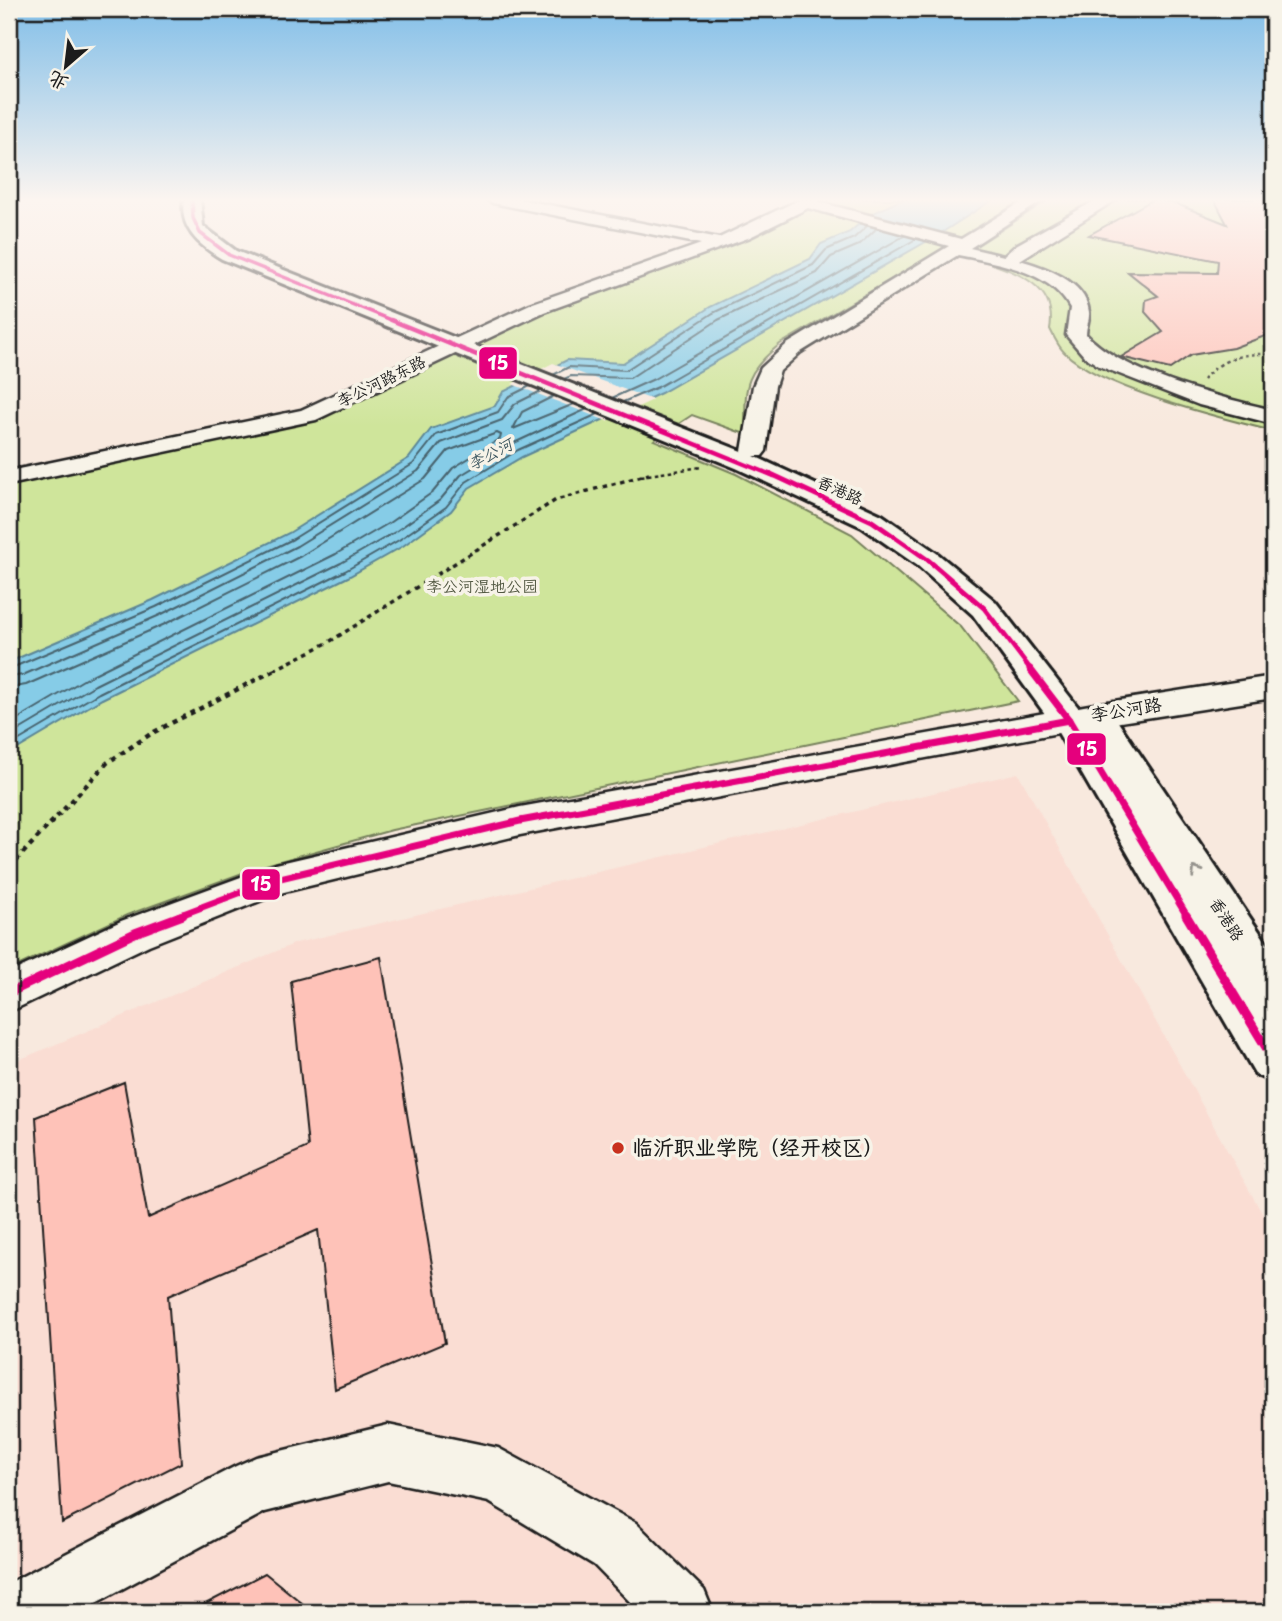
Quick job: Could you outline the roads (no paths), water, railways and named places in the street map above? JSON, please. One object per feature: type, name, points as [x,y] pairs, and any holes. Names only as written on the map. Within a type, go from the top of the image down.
[{"type":"main road","name":"香港路","points":[[280,275],[676,426],[749,457],[872,521],[928,560],[984,608],[1082,717],[1273,990]]},
{"type":"main road","name":"香港路","points":[[298,275],[458,343]]},
{"type":"main road","name":"香港路","points":[[1082,717],[1273,1059]]},
{"type":"street","name":"李公河路东路","points":[[9,478],[308,415],[537,308],[631,275]]},
{"type":"street","points":[[749,457],[764,386],[771,368],[794,348],[908,275]]},
{"type":"street","points":[[1041,275],[1067,291],[1080,311],[1076,335],[1091,352],[1126,371],[1193,395],[1273,417]]},
{"type":"street","name":"李公河路","points":[[9,993],[135,933],[276,879],[520,821],[1082,717],[1273,687]]},
{"type":"street","points":[[17,1612],[256,1486],[388,1453],[498,1476],[615,1544],[682,1612]]},
{"type":"water","name":"李公河","points":[[777,275],[868,275],[661,393],[522,457],[469,488],[451,511],[403,546],[348,577],[102,699],[9,754],[9,662],[153,600],[289,533],[409,458],[431,429],[495,406],[503,392],[567,360],[623,363],[710,307]]},
{"type":"place","name":"临沂职业学院（经开校区）","points":[[618,1148]]},
{"type":"park label","name":"李公河湿地公园","points":[[482,586]]}]
